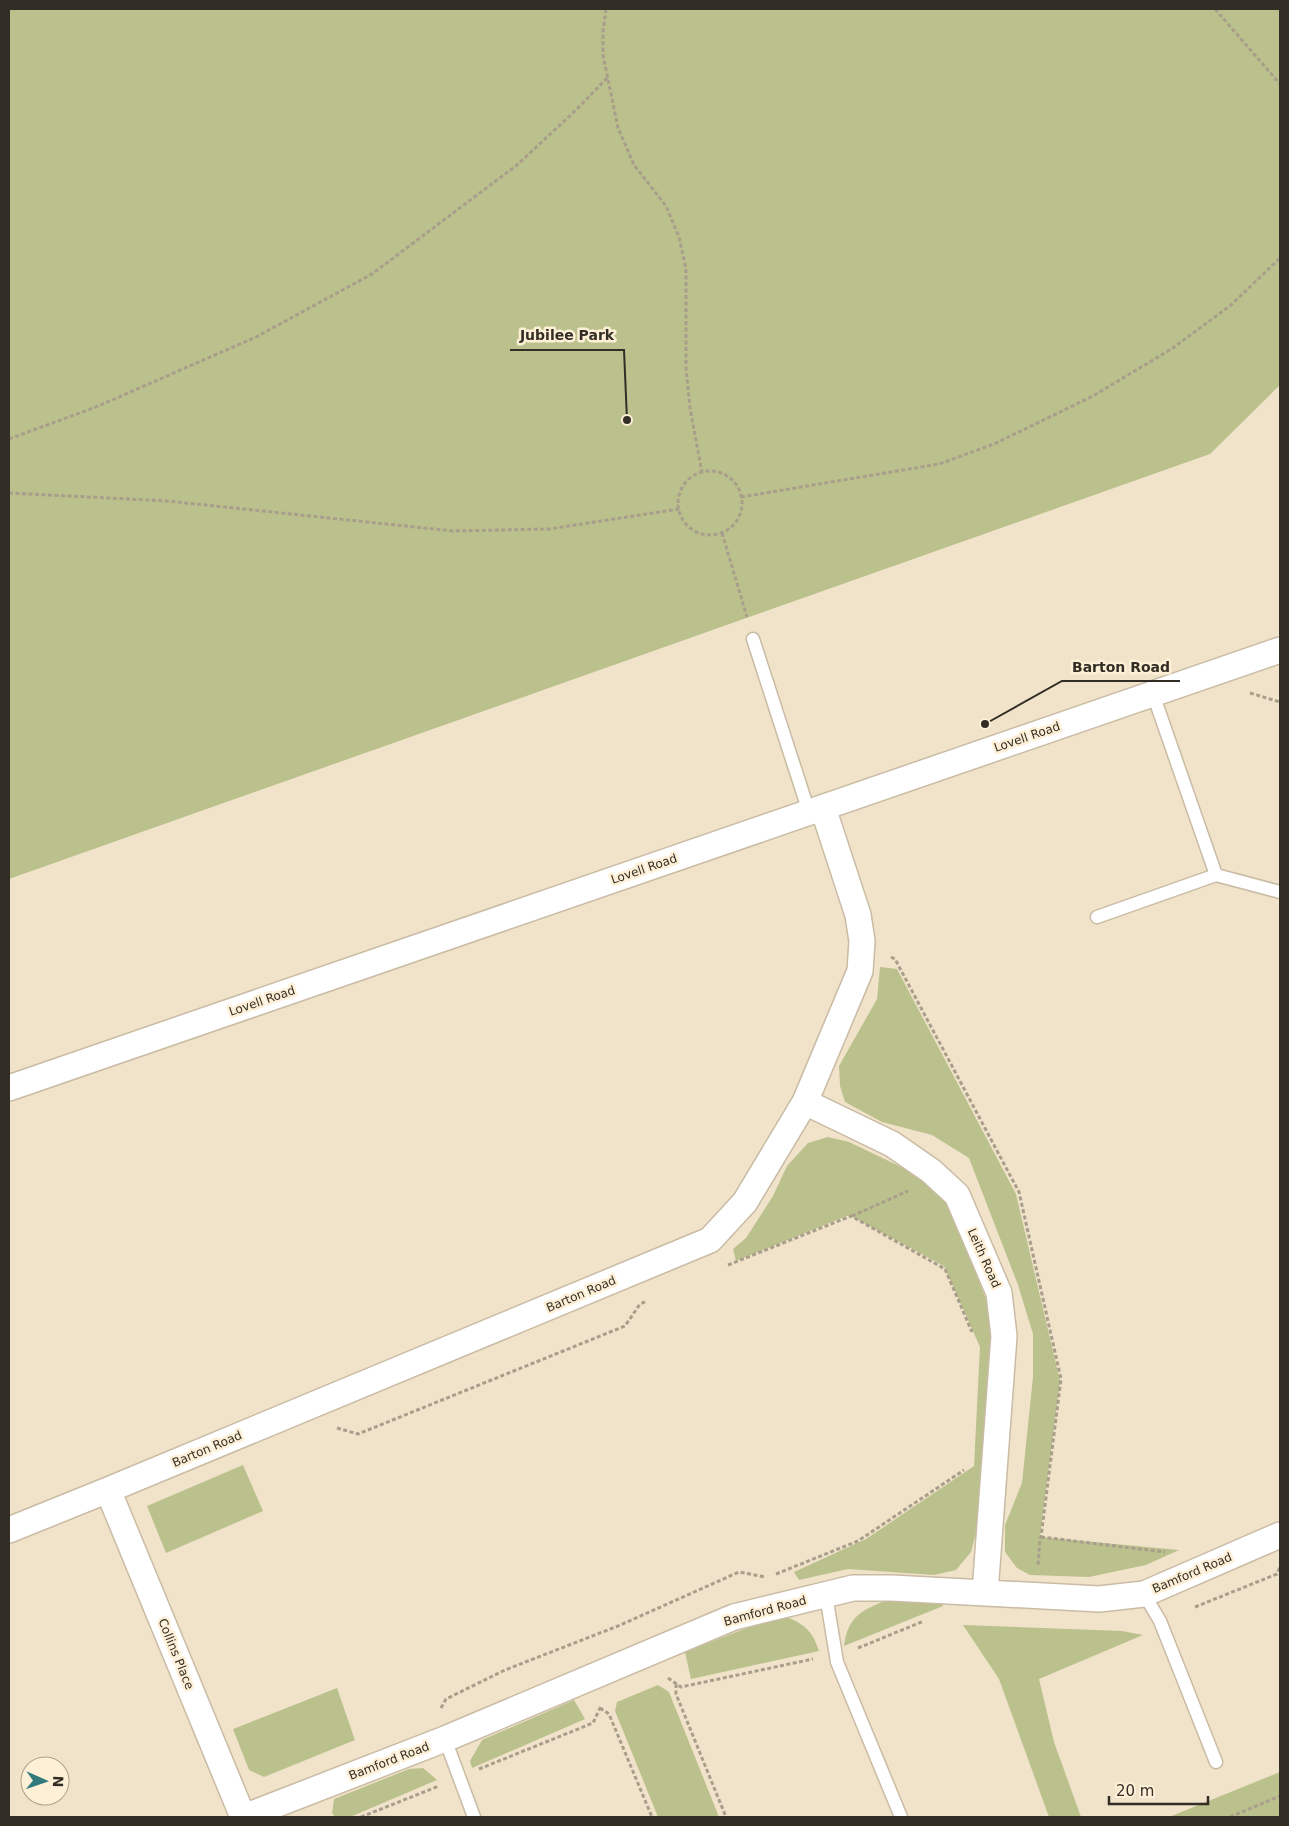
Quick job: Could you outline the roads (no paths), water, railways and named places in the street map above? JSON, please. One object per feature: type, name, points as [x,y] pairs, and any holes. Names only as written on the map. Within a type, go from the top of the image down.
[{"type":"street","name":"Lovell Road","points":[[9,1088],[1280,650]]},
{"type":"street","name":"Barton Road","points":[[9,1530],[710,1240],[745,1202],[804,1102],[860,971],[862,941],[858,915],[816,810]]},
{"type":"street","name":"Leith Road","points":[[804,1102],[892,1144],[931,1171],[957,1195],[999,1293],[1004,1336],[985,1593]]},
{"type":"street","name":"Collins Place","points":[[108,1490],[243,1817]]},
{"type":"street","name":"Bamford Road","points":[[243,1817],[445,1739],[734,1617],[853,1588],[892,1588],[1099,1599],[1144,1594],[1280,1536]]},
{"type":"lane","points":[[753,639],[816,810]]},
{"type":"lane","points":[[1153,694],[1216,875]]},
{"type":"lane","points":[[1097,917],[1216,875],[1280,892]]},
{"type":"lane","points":[[1144,1594],[1160,1621],[1216,1762]]},
{"type":"lane","points":[[826,1595],[837,1662],[901,1817]]},
{"type":"lane","points":[[445,1739],[474,1817]]},
{"type":"place","name":"Jubilee Park","points":[[627,420]]},
{"type":"place","name":"Barton Road","points":[[985,724]]}]
